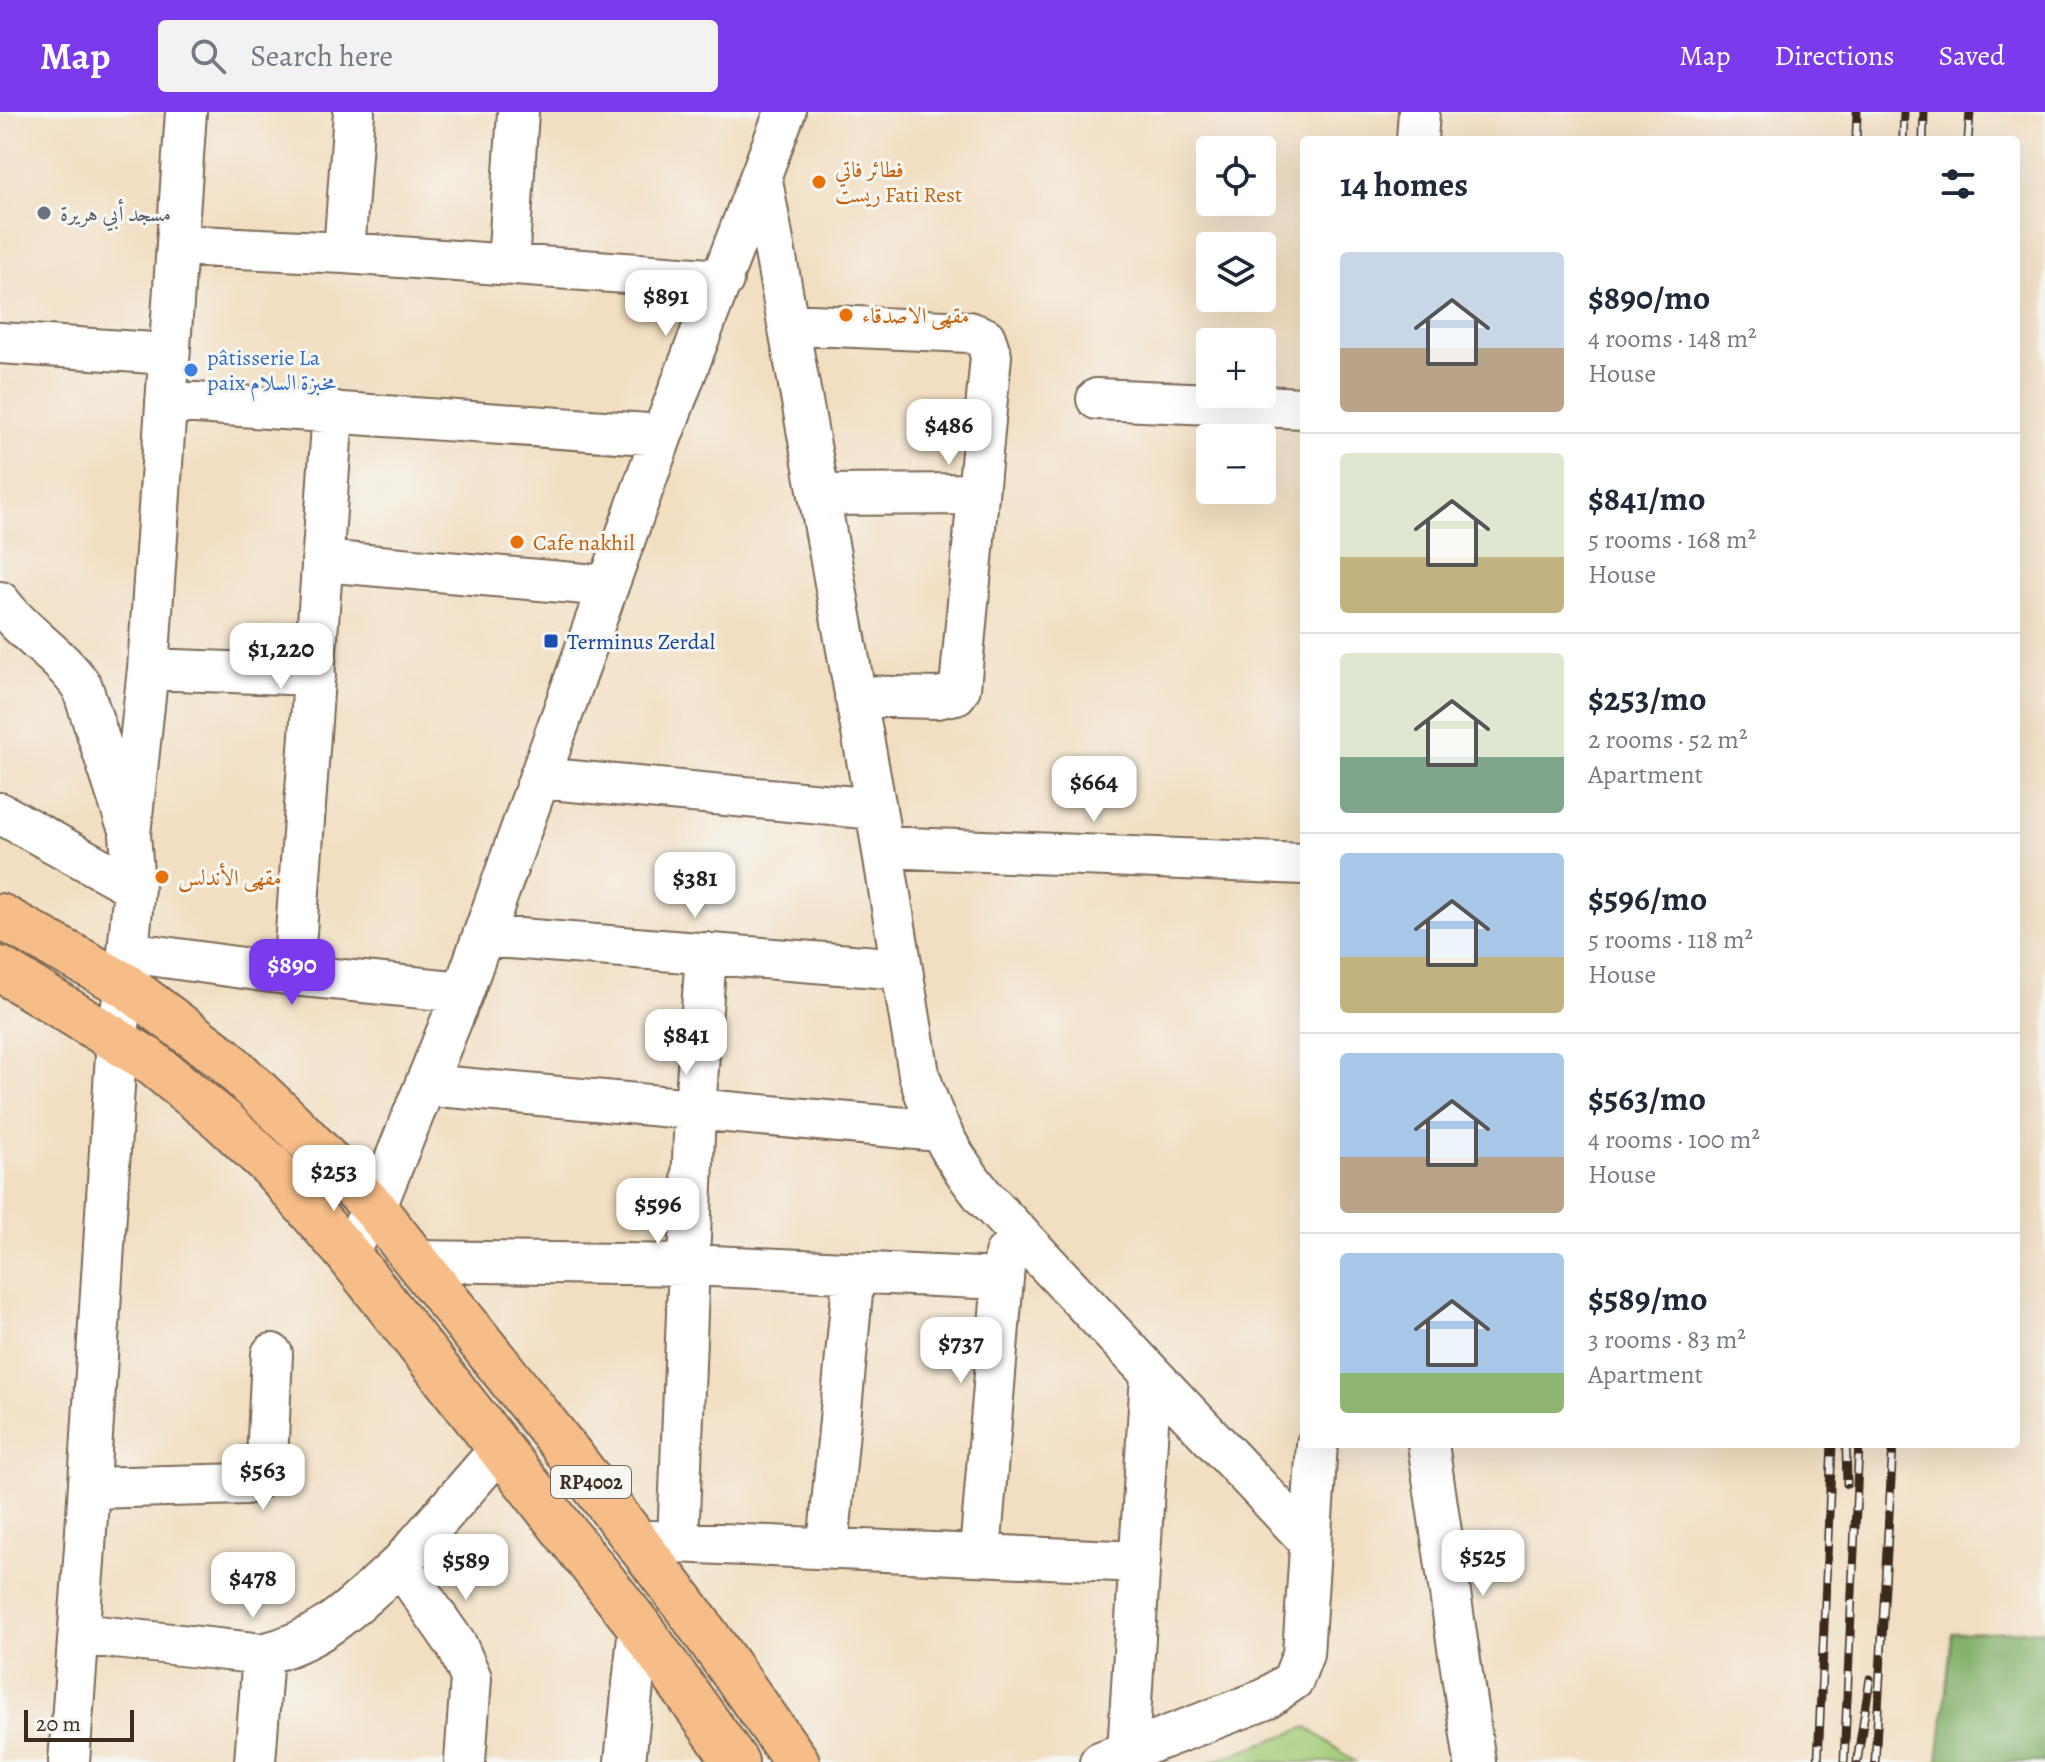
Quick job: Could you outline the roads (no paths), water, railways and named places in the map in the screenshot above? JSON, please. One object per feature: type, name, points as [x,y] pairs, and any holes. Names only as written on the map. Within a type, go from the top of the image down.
[{"type":"highway","name":"RP4002","points":[[0,916],[127,968],[290,1122],[375,1209],[635,1540],[797,1762]]},
{"type":"highway","name":"RP4002","points":[[0,969],[117,1039],[190,1094],[262,1158],[346,1252],[639,1626],[736,1762]]},
{"type":"street","points":[[69,1762],[117,1039],[134,887],[130,834],[148,669],[186,112]]},
{"type":"street","points":[[344,253],[354,112]]},
{"type":"street","points":[[508,264],[518,112]]},
{"type":"street","points":[[346,1252],[375,1209],[463,992],[662,435],[785,112]]},
{"type":"street","points":[[1417,136],[1419,112]]},
{"type":"street","points":[[761,175],[879,828],[919,1074],[939,1131],[957,1164],[1007,1222],[1309,1541]]},
{"type":"street","points":[[177,245],[344,253],[723,280]]},
{"type":"street","points":[[788,324],[969,332],[985,338],[991,356],[960,688],[956,694],[937,698],[855,696]]},
{"type":"street","points":[[0,343],[169,354]]},
{"type":"street","points":[[1097,399],[1300,408]]},
{"type":"street","points":[[166,401],[662,435]]},
{"type":"street","points":[[293,975],[333,411]]},
{"type":"street","points":[[819,495],[978,494]]},
{"type":"street","points":[[322,561],[608,586]]},
{"type":"street","points":[[0,602],[18,623],[73,673],[82,687],[130,834]]},
{"type":"street","points":[[148,669],[315,675]]},
{"type":"street","points":[[539,778],[879,828],[1300,864]]},
{"type":"street","points":[[0,813],[134,887]]},
{"type":"street","points":[[483,936],[902,969]]},
{"type":"street","points":[[678,1542],[695,1110],[706,953]]},
{"type":"street","points":[[127,968],[293,975],[463,992]]},
{"type":"street","points":[[427,1085],[939,1131]]},
{"type":"street","points":[[980,1553],[1007,1222]]},
{"type":"street","points":[[415,1261],[689,1265],[1002,1279]]},
{"type":"street","points":[[828,1547],[854,1272]]},
{"type":"street","points":[[89,1488],[246,1484],[260,1477],[266,1471],[267,1461],[272,1354]]},
{"type":"street","points":[[1151,1374],[1140,1562],[1114,1757],[1266,1699],[1293,1680],[1303,1654],[1317,1448]]},
{"type":"street","points":[[1429,1448],[1475,1762]]},
{"type":"street","points":[[79,1634],[263,1654],[292,1647],[320,1633],[400,1564],[500,1449]]},
{"type":"street","points":[[635,1540],[1140,1562]]},
{"type":"street","points":[[400,1564],[450,1634],[471,1678],[465,1762]]},
{"type":"street","points":[[625,1762],[639,1626]]},
{"type":"street","points":[[255,1762],[263,1654]]},
{"type":"railway","points":[[1856,136],[1857,112]]},
{"type":"railway","points":[[1903,136],[1904,112]]},
{"type":"railway","points":[[1923,136],[1924,112]]},
{"type":"railway","points":[[1968,136],[1970,112]]},
{"type":"railway","points":[[1818,1762],[1832,1448]]},
{"type":"railway","points":[[1846,1448],[1847,1484]]},
{"type":"railway","points":[[1844,1762],[1859,1448]]},
{"type":"railway","points":[[1875,1762],[1893,1448]]},
{"type":"railway","points":[[1857,1762],[1870,1679]]},
{"type":"place","name":"فطائر فاتي ريست Fati Rest","points":[[819,182]]},
{"type":"place","name":"مسجد أبي هريرة","points":[[44,213]]},
{"type":"place","name":"مقهى الاصدقاء","points":[[846,315]]},
{"type":"place","name":"pâtisserie La paix مخبزة السلام","points":[[191,370]]},
{"type":"place","name":"Cafe nakhil","points":[[517,542]]},
{"type":"place","name":"Terminus Zerdal","points":[[551,641]]},
{"type":"place","name":"مقهى الأندلس","points":[[162,877]]}]
